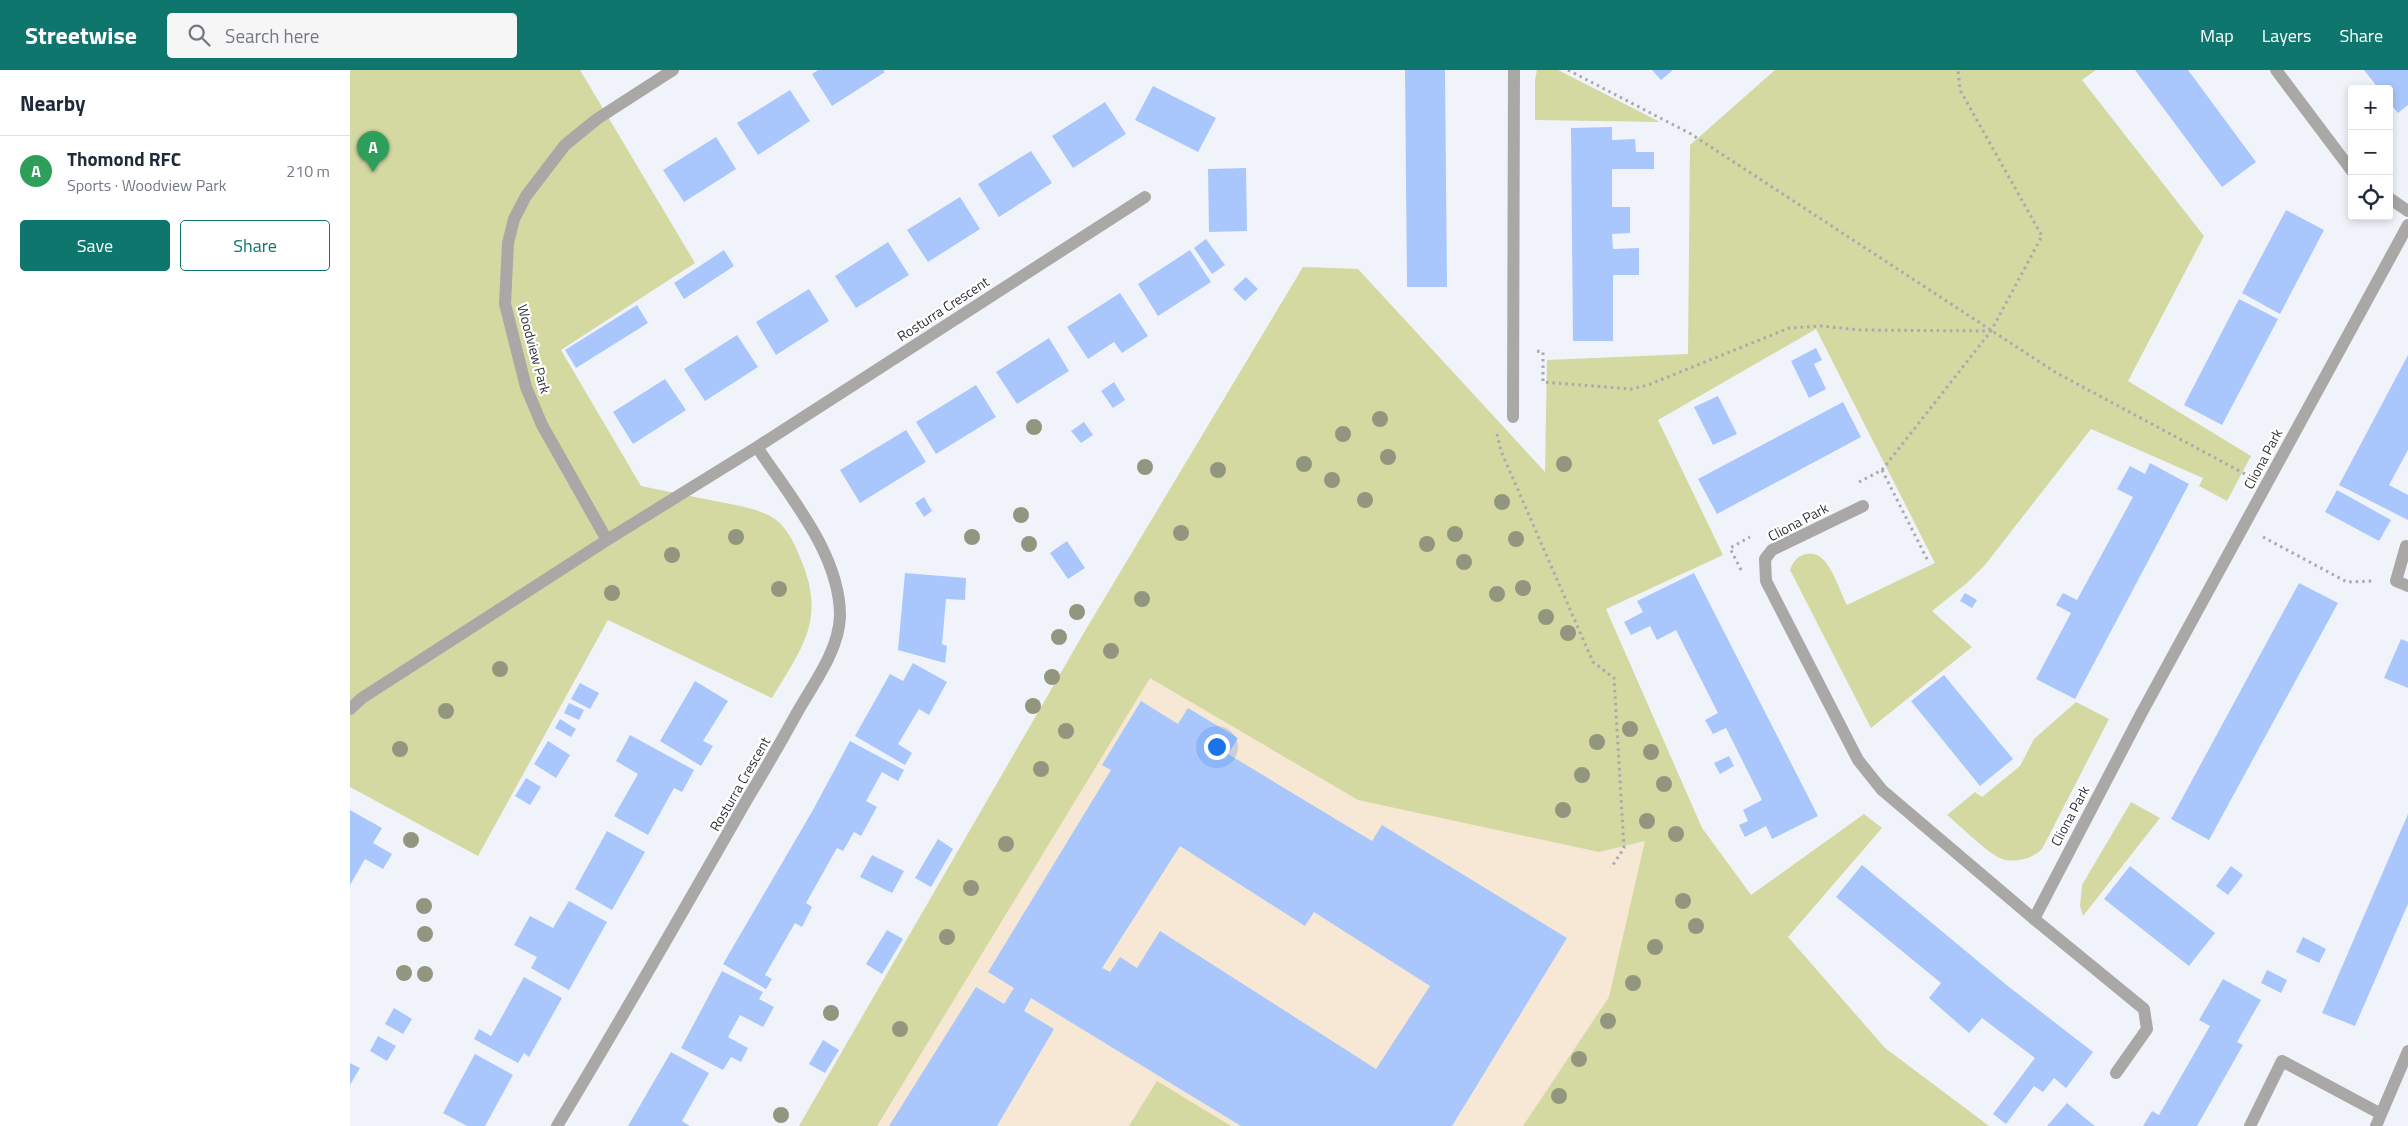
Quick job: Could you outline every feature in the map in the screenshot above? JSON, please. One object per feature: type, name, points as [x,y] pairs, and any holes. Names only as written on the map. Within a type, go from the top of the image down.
[{"type":"street","name":"Woodview Park","points":[[607,540],[542,425],[526,387],[506,304],[508,243],[514,219],[526,196],[565,145],[598,119],[673,70]]},
{"type":"street","points":[[1513,417],[1514,70]]},
{"type":"street","points":[[2276,70],[2348,166]]},
{"type":"street","name":"Rosturra Crescent","points":[[350,709],[362,698],[607,540],[757,447],[1145,197]]},
{"type":"street","points":[[2393,201],[2408,211]]},
{"type":"street","name":"Cliona Park","points":[[1863,506],[1772,550],[1765,559],[1766,580],[1858,760],[1869,775],[1882,790],[2034,918],[2141,714],[2408,225]]},
{"type":"street","name":"Rosturra Crescent","points":[[558,1126],[713,861],[818,676],[836,638],[840,617],[838,595],[832,568],[802,516],[757,447]]},
{"type":"street","points":[[2406,546],[2396,580],[2408,586]]},
{"type":"street","points":[[2034,918],[2144,1009],[2147,1029],[2116,1073]]},
{"type":"street","points":[[2250,1126],[2282,1060],[2379,1120],[2408,1051]]},
{"type":"path","points":[[1568,70],[1691,134],[2055,372],[2265,485]]},
{"type":"path","points":[[1857,483],[1882,470],[1991,331],[2042,236],[1960,90],[1958,70]]},
{"type":"path","points":[[1535,351],[1542,352],[1542,382],[1631,389],[1648,385],[1789,328],[1822,326],[1860,330],[1991,331]]},
{"type":"path","points":[[1496,425],[1501,451],[1593,662],[1614,678],[1624,848],[1611,868]]},
{"type":"path","points":[[1882,470],[1929,564]]},
{"type":"path","points":[[2244,527],[2347,582],[2396,580]]},
{"type":"path","points":[[1742,572],[1730,548],[1755,535]]},
{"type":"shaded area","points":[[1303,267],[1358,269],[1545,473],[1702,828],[1751,895],[1885,1048],[1989,1126],[799,1126],[1085,631]]},
{"type":"green space","points":[[350,70],[580,70],[695,263],[561,350],[641,486],[757,510],[775,519],[788,533],[794,544],[807,577],[811,596],[811,614],[802,646],[772,698],[608,620],[478,856],[350,787]]},
{"type":"green space","points":[[1537,70],[1558,70],[1660,122],[1535,120],[1535,80]]},
{"type":"green space","points":[[1775,70],[2096,70],[2082,80],[2204,236],[2128,381],[2251,456],[2227,501],[2199,486],[2203,478],[2091,429],[1985,565],[1967,583],[1932,611],[1972,647],[1871,728],[1790,570],[1792,564],[1800,556],[1806,554],[1814,554],[1821,557],[1832,571],[1847,605],[1935,563],[1816,329],[1658,420],[1723,555],[1606,609],[1702,828],[1751,895],[1864,814],[1882,828],[1788,937],[1885,1048],[1989,1126],[1523,1126],[1609,997],[1645,841],[1599,852],[1358,800],[1150,678],[877,1126],[799,1126],[1085,631],[1303,267],[1358,269],[1545,472],[1547,360],[1688,354],[1690,145]]},
{"type":"green space","points":[[2076,702],[2109,719],[2042,849],[2028,858],[2018,860],[2007,860],[1997,857],[1947,815],[1975,792],[1982,797],[2020,766],[2034,739]]},
{"type":"green space","points":[[2131,802],[2160,818],[2083,916],[2080,906],[2082,885]]},
{"type":"green space","points":[[1157,1081],[1231,1126],[1129,1126]]},
{"type":"building","points":[[818,70],[883,70],[885,72],[832,106],[812,74]]},
{"type":"building","points":[[1405,70],[1445,70],[1447,287],[1407,287]]},
{"type":"building","points":[[1652,70],[1673,70],[1661,80]]},
{"type":"building","points":[[2135,70],[2188,70],[2256,162],[2222,187]]},
{"type":"building","points":[[2364,70],[2408,70],[2408,105],[2398,113],[2393,107],[2393,85],[2376,85]]},
{"type":"building","points":[[1153,86],[1216,118],[1198,152],[1135,120]]},
{"type":"building","points":[[790,90],[810,121],[758,155],[737,123]]},
{"type":"building","points":[[1105,102],[1126,134],[1073,168],[1052,136]]},
{"type":"building","points":[[1612,127],[1612,140],[1635,139],[1636,152],[1654,152],[1654,169],[1612,169],[1612,207],[1630,207],[1630,233],[1612,234],[1613,249],[1639,248],[1639,275],[1613,275],[1613,341],[1573,341],[1571,128]]},
{"type":"building","points":[[716,137],[736,169],[684,202],[663,170]]},
{"type":"building","points":[[1031,151],[1052,183],[999,217],[978,184]]},
{"type":"building","points":[[1246,168],[1247,231],[1209,232],[1208,169]]},
{"type":"building","points":[[960,197],[980,229],[928,262],[907,230]]},
{"type":"building","points":[[2286,210],[2324,230],[2280,314],[2242,293]]},
{"type":"building","points":[[1206,239],[1225,265],[1212,274],[1194,248]]},
{"type":"building","points":[[888,242],[909,275],[856,308],[835,276]]},
{"type":"building","points":[[724,250],[734,266],[684,299],[674,283]]},
{"type":"building","points":[[1190,250],[1211,282],[1158,316],[1138,284]]},
{"type":"building","points":[[1246,277],[1258,289],[1245,301],[1233,289]]},
{"type":"building","points":[[809,289],[829,321],[776,355],[756,322]]},
{"type":"building","points":[[1120,293],[1148,336],[1122,353],[1114,342],[1088,359],[1067,327]]},
{"type":"building","points":[[2239,299],[2278,319],[2222,425],[2184,405]]},
{"type":"building","points":[[637,305],[648,323],[576,368],[565,350]]},
{"type":"building","points":[[737,335],[758,367],[705,401],[684,369]]},
{"type":"building","points":[[1049,338],[1069,371],[1017,404],[996,372]]},
{"type":"building","points":[[1816,348],[1822,360],[1814,364],[1826,389],[1809,398],[1791,361]]},
{"type":"building","points":[[2408,355],[2408,450],[2389,485],[2408,495],[2408,520],[2339,485]]},
{"type":"building","points":[[665,379],[686,410],[633,444],[613,412]]},
{"type":"building","points":[[1114,382],[1125,400],[1113,408],[1101,391]]},
{"type":"building","points":[[976,385],[996,417],[936,454],[916,422]]},
{"type":"building","points":[[1718,396],[1737,434],[1713,445],[1694,407]]},
{"type":"building","points":[[1843,402],[1861,437],[1717,514],[1698,479]]},
{"type":"building","points":[[1084,422],[1093,435],[1081,443],[1071,431]]},
{"type":"building","points":[[906,430],[926,462],[860,503],[840,470]]},
{"type":"building","points":[[2150,463],[2189,484],[2075,699],[2036,679],[2071,613],[2056,605],[2063,593],[2077,600],[2133,497],[2117,489],[2130,466],[2145,474]]},
{"type":"building","points":[[2337,490],[2391,520],[2379,541],[2325,512]]},
{"type":"building","points":[[924,497],[932,511],[924,517],[915,503]]},
{"type":"building","points":[[1067,541],[1085,568],[1068,579],[1050,553]]},
{"type":"building","points":[[905,573],[966,578],[965,600],[946,599],[942,644],[947,646],[945,663],[898,650]]},
{"type":"building","points":[[1694,573],[1818,816],[1772,839],[1766,826],[1745,837],[1739,825],[1748,821],[1743,810],[1762,800],[1726,728],[1713,734],[1705,720],[1718,713],[1676,630],[1657,640],[1650,626],[1631,635],[1624,622],[1643,612],[1637,601]]},
{"type":"building","points":[[2299,583],[2338,603],[2209,840],[2171,819]]},
{"type":"building","points":[[1965,593],[1977,600],[1972,608],[1960,601]]},
{"type":"building","points":[[2401,639],[2408,642],[2408,688],[2384,678]]},
{"type":"building","points":[[913,663],[947,682],[929,715],[919,709],[898,744],[912,753],[905,765],[855,736],[890,674],[903,681]]},
{"type":"building","points":[[1944,675],[2013,759],[1980,786],[1911,701]]},
{"type":"building","points":[[695,681],[728,701],[703,741],[713,746],[701,766],[660,741]]},
{"type":"building","points":[[580,683],[599,693],[590,709],[571,699]]},
{"type":"building","points":[[1141,701],[1178,724],[1188,708],[1238,738],[1228,754],[1372,841],[1382,825],[1567,938],[1452,1126],[1241,1126],[1031,998],[1024,1011],[1054,1029],[997,1126],[889,1126],[976,987],[1004,1004],[1014,988],[988,972],[1111,770],[1102,765]],"holes":[[[1180,846],[1305,926],[1314,912],[1430,986],[1376,1069],[1160,931],[1137,968],[1120,957],[1110,972],[1102,968]]]},
{"type":"building","points":[[569,703],[584,710],[579,720],[564,713]]},
{"type":"building","points":[[560,719],[576,729],[571,737],[555,728]]},
{"type":"building","points":[[630,735],[694,770],[682,792],[674,788],[648,835],[614,816],[638,774],[616,761]]},
{"type":"building","points":[[548,741],[570,755],[556,778],[534,764]]},
{"type":"building","points":[[850,741],[904,770],[898,781],[882,772],[866,801],[877,807],[861,836],[854,832],[843,851],[837,848],[806,903],[812,907],[802,927],[795,923],[765,975],[772,979],[766,989],[723,964],[813,810]]},
{"type":"building","points":[[1729,756],[1734,766],[1720,774],[1714,763]]},
{"type":"building","points":[[526,778],[541,787],[530,805],[515,796]]},
{"type":"building","points":[[350,810],[382,828],[373,843],[392,854],[383,869],[365,859],[350,885]]},
{"type":"building","points":[[2408,814],[2408,904],[2355,1026],[2322,1013]]},
{"type":"building","points":[[607,831],[645,852],[612,910],[575,889]]},
{"type":"building","points":[[938,839],[953,849],[931,887],[915,878]]},
{"type":"building","points":[[872,855],[904,871],[892,893],[860,877]]},
{"type":"building","points":[[1862,865],[2009,987],[2093,1052],[2066,1088],[2054,1078],[2043,1092],[2034,1086],[2006,1124],[1993,1114],[2035,1058],[1982,1018],[1969,1033],[1929,998],[1941,983],[1836,897]]},
{"type":"building","points":[[2130,866],[2215,933],[2189,966],[2104,899]]},
{"type":"building","points":[[2231,866],[2243,875],[2228,895],[2216,886]]},
{"type":"building","points":[[569,901],[607,922],[569,990],[531,968],[537,957],[514,945],[530,916],[553,928]]},
{"type":"building","points":[[887,930],[903,939],[882,974],[866,964]]},
{"type":"building","points":[[2303,937],[2326,949],[2319,963],[2296,952]]},
{"type":"building","points":[[2267,970],[2287,980],[2281,993],[2261,983]]},
{"type":"building","points":[[722,971],[763,992],[759,999],[774,1007],[763,1027],[740,1015],[728,1037],[748,1048],[741,1062],[731,1057],[723,1070],[681,1048]]},
{"type":"building","points":[[524,977],[562,998],[529,1057],[524,1053],[518,1063],[474,1039],[479,1029],[491,1036]]},
{"type":"building","points":[[2223,979],[2261,1000],[2237,1042],[2243,1045],[2197,1126],[2143,1126],[2152,1111],[2159,1115],[2210,1026],[2199,1020]]},
{"type":"building","points":[[394,1008],[412,1019],[403,1034],[385,1024]]},
{"type":"building","points":[[378,1036],[396,1046],[387,1061],[370,1051]]},
{"type":"building","points":[[823,1040],[839,1050],[825,1073],[809,1064]]},
{"type":"building","points":[[671,1052],[709,1073],[682,1121],[690,1126],[628,1126]]},
{"type":"building","points":[[475,1054],[513,1075],[485,1126],[467,1126],[443,1113]]},
{"type":"building","points":[[350,1063],[360,1068],[350,1085]]},
{"type":"building","points":[[2067,1103],[2086,1119],[2095,1126],[2047,1126]]},
{"type":"place","name":"Thomond RFC","points":[[373,172]]}]
